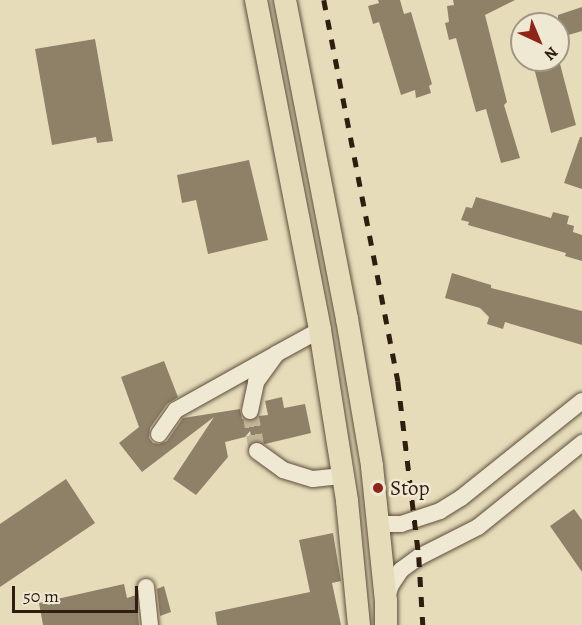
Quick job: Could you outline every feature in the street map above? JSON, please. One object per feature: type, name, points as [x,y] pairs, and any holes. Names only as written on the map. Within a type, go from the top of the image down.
[{"type":"main road","points":[[256,0],[320,330],[343,476],[359,625]]},
{"type":"main road","points":[[285,0],[347,319],[372,466],[386,601],[386,625]]},
{"type":"street","points":[[159,434],[176,410],[320,330]]},
{"type":"street","points":[[250,411],[256,382],[276,354]]},
{"type":"street","points":[[379,524],[401,524],[440,511],[461,498],[582,401]]},
{"type":"street","points":[[386,601],[391,585],[401,570],[419,557],[478,527],[582,443]]},
{"type":"street","points":[[256,451],[284,470],[313,479],[343,476]]},
{"type":"street","points":[[146,587],[150,625]]},
{"type":"building","points":[[378,0],[400,0],[404,14],[411,12],[432,84],[429,86],[431,93],[416,98],[415,90],[401,95],[379,22],[373,24],[368,6],[379,3]]},
{"type":"building","points":[[453,0],[515,0],[485,15],[507,102],[504,105],[520,158],[501,163],[486,109],[476,112],[456,38],[449,40],[445,23],[449,22],[447,6],[454,5]]},
{"type":"building","points":[[582,7],[582,31],[570,34],[570,12],[567,12]]},
{"type":"building","points":[[95,39],[113,141],[97,143],[96,137],[52,145],[35,49]]},
{"type":"building","points":[[535,72],[562,72],[576,125],[551,133]]},
{"type":"building","points":[[580,137],[582,137],[582,189],[564,183]]},
{"type":"building","points":[[249,160],[268,240],[208,254],[196,200],[182,203],[177,175]]},
{"type":"building","points":[[476,197],[551,218],[553,212],[569,216],[567,224],[574,226],[573,232],[582,235],[582,261],[565,256],[566,253],[468,225],[469,222],[461,220],[466,207],[472,208]]},
{"type":"building","points":[[452,273],[491,285],[491,288],[582,311],[582,345],[505,322],[503,329],[487,324],[489,317],[480,308],[445,298]]},
{"type":"building","points":[[164,361],[178,397],[167,404],[150,428],[149,438],[153,443],[159,444],[167,441],[183,418],[240,409],[242,419],[253,421],[259,416],[268,415],[265,401],[282,397],[284,408],[305,404],[311,433],[265,444],[259,441],[252,442],[250,431],[245,437],[225,442],[228,457],[196,495],[173,479],[214,417],[142,472],[119,443],[139,427],[121,377]]},
{"type":"building","points":[[66,479],[95,523],[0,587],[0,524]]},
{"type":"building","points":[[574,509],[582,520],[582,572],[550,526]]},
{"type":"building","points":[[333,533],[341,581],[332,583],[341,625],[217,625],[215,612],[310,592],[299,540]]},
{"type":"building","points":[[124,584],[127,598],[136,595],[139,625],[43,625],[39,603]]},
{"type":"building","points":[[164,586],[171,612],[160,616],[157,589]]},
{"type":"tunnel","points":[[250,411],[257,451]]},
{"type":"railway","points":[[324,0],[398,381],[419,557],[423,625]]},
{"type":"place","name":"Stop","points":[[378,488]]}]
